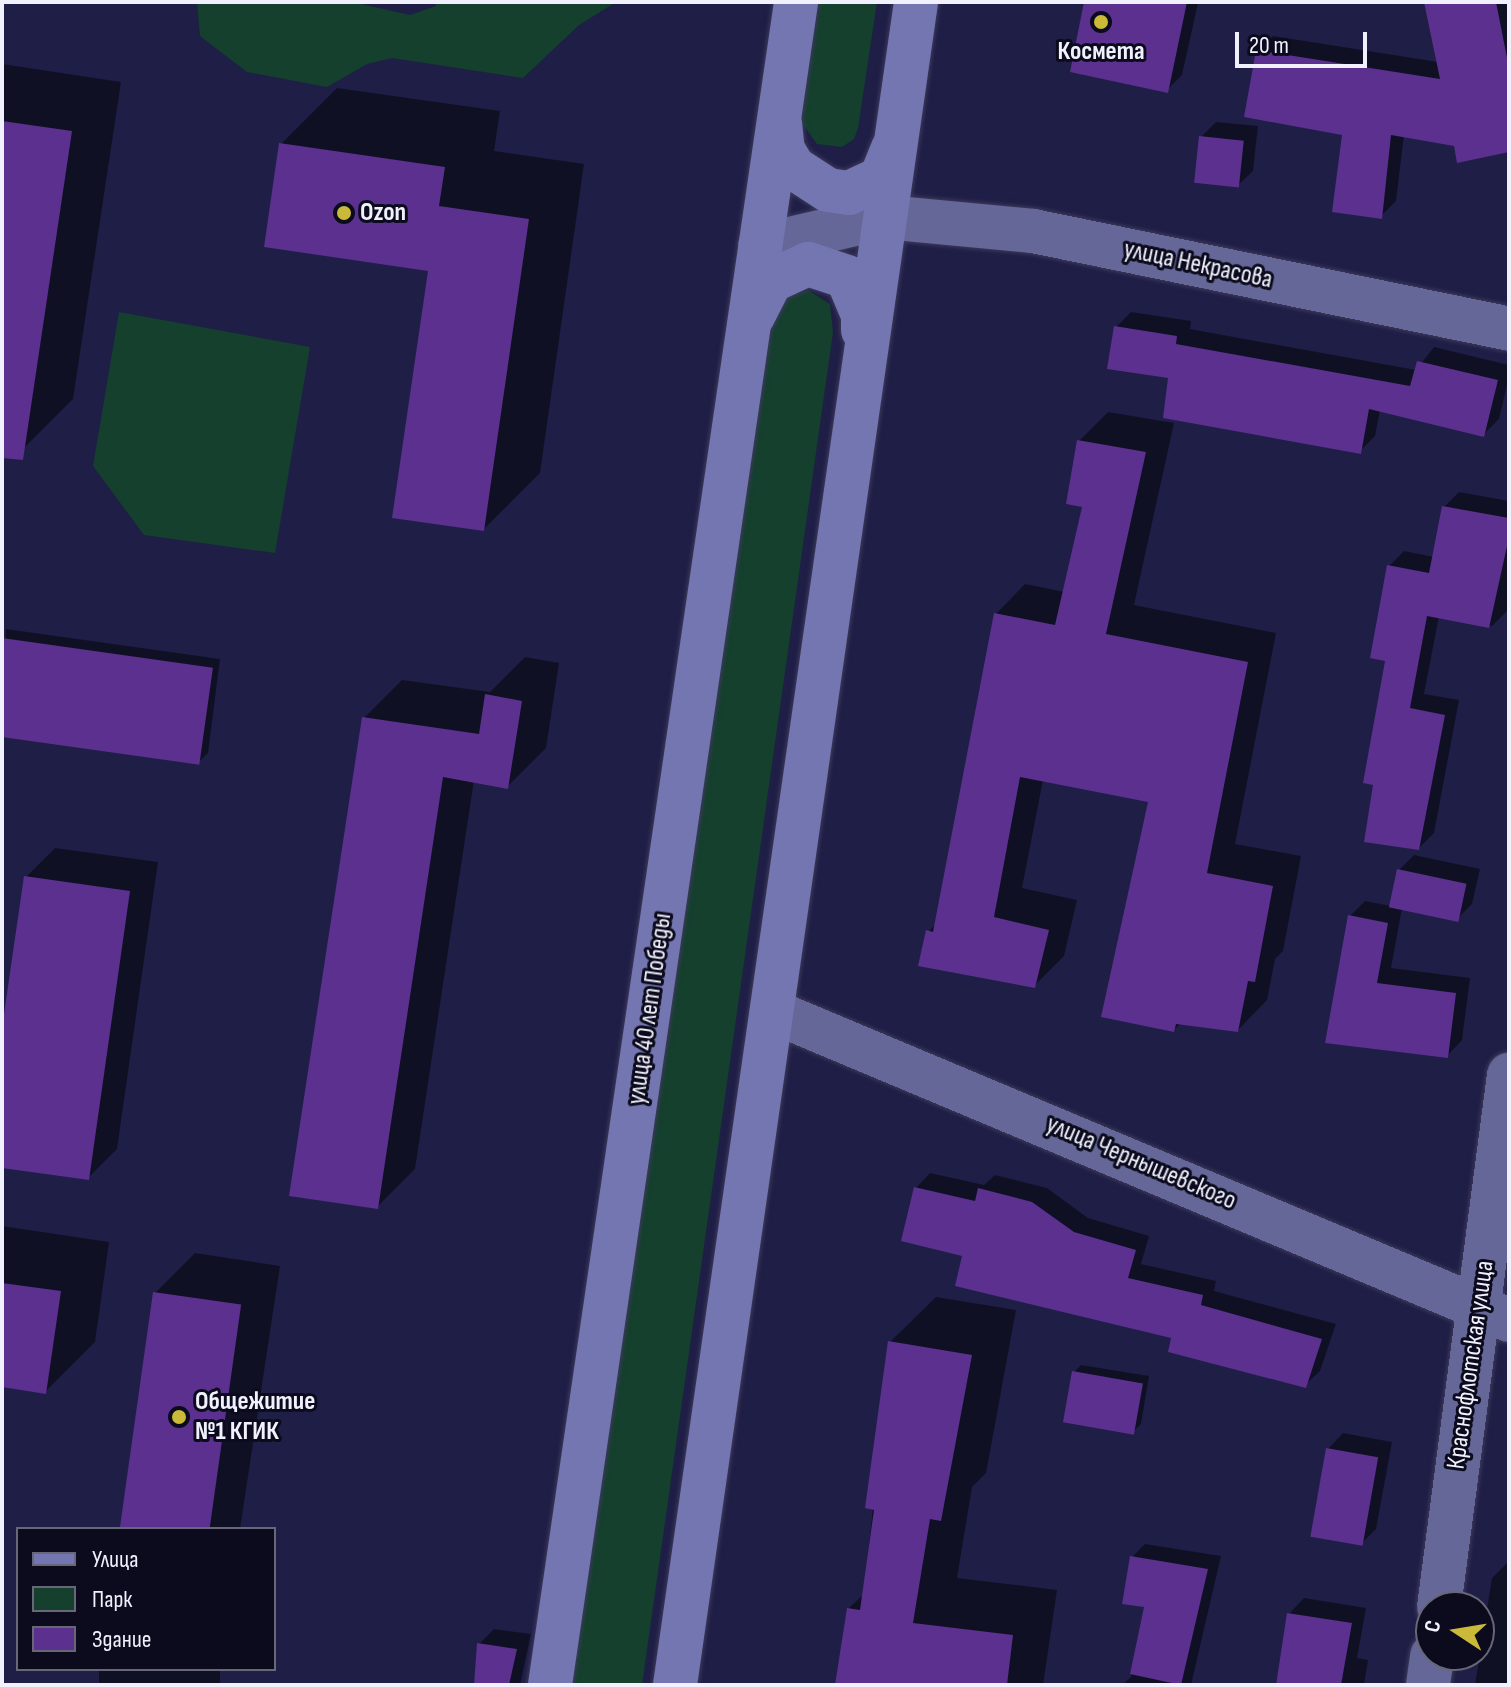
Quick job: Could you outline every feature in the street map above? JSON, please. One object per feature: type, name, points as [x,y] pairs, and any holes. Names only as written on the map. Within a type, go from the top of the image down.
[{"type":"main road","name":"улица 40 лет Победы","points":[[550,1685],[796,2]]},
{"type":"main road","name":"улица 40 лет Победы","points":[[675,1685],[916,2]]},
{"type":"main road","name":"улица 40 лет Победы","points":[[781,108],[783,150],[794,168],[828,190],[849,193],[881,178],[895,137]]},
{"type":"main road","name":"улица 40 лет Победы","points":[[747,333],[771,281],[808,264],[833,268],[847,277],[855,290],[863,315],[863,361]]},
{"type":"street","points":[[760,246],[885,217]]},
{"type":"street","name":"улица Некрасова","points":[[885,217],[1033,231],[1509,329]]},
{"type":"street","name":"улица Чернышевского","points":[[772,1011],[1494,1314]]},
{"type":"street","name":"Краснофлотская улица","points":[[1442,1591],[1494,1314],[1509,1075]]},
{"type":"green space","points":[[197,2],[352,2],[410,15],[436,6],[435,2],[616,2],[579,25],[523,78],[392,58],[367,64],[327,87],[247,72],[200,36]]},
{"type":"green space","points":[[819,2],[877,2],[858,128],[854,139],[842,147],[817,144],[801,122]]},
{"type":"green space","points":[[808,290],[830,304],[833,332],[642,1685],[572,1685],[769,324],[783,298]]},
{"type":"green space","points":[[119,312],[310,347],[275,553],[144,535],[93,466]]},
{"type":"building","points":[[1084,2],[1187,2],[1168,93],[1070,72]]},
{"type":"building","points":[[1424,2],[1496,2],[1509,68],[1509,152],[1457,163],[1454,146],[1391,135],[1382,219],[1332,212],[1342,135],[1244,117],[1256,50],[1440,79]]},
{"type":"building","points":[[2,121],[72,131],[23,460],[2,458]]},
{"type":"building","points":[[1199,136],[1244,141],[1239,187],[1194,183]]},
{"type":"building","points":[[279,143],[445,167],[439,206],[529,219],[484,531],[392,518],[428,271],[264,247]]},
{"type":"building","points":[[1114,326],[1177,336],[1176,344],[1410,386],[1417,361],[1498,380],[1484,437],[1369,409],[1361,454],[1163,418],[1168,378],[1107,369]]},
{"type":"building","points":[[1077,440],[1146,452],[1106,634],[1248,662],[1207,873],[1273,886],[1255,982],[1248,981],[1238,1032],[1176,1024],[1174,1032],[1101,1017],[1148,802],[1020,777],[994,917],[1049,930],[1035,988],[918,966],[926,930],[933,932],[994,613],[1055,625],[1082,507],[1066,504]]},
{"type":"building","points":[[1442,506],[1509,518],[1509,537],[1489,628],[1427,616],[1410,708],[1445,715],[1419,850],[1364,842],[1373,785],[1363,783],[1385,661],[1370,658],[1387,565],[1429,573]]},
{"type":"building","points":[[2,638],[213,668],[199,765],[2,737]]},
{"type":"building","points":[[485,694],[522,701],[508,789],[443,777],[378,1209],[289,1196],[362,717],[479,734]]},
{"type":"building","points":[[1397,869],[1466,884],[1458,922],[1389,907]]},
{"type":"building","points":[[24,876],[130,891],[89,1180],[2,1168],[2,1028]]},
{"type":"building","points":[[1348,915],[1388,923],[1377,983],[1456,993],[1448,1058],[1325,1043]]},
{"type":"building","points":[[914,1187],[975,1201],[978,1188],[1032,1202],[1074,1232],[1136,1250],[1128,1278],[1203,1295],[1201,1305],[1322,1339],[1306,1388],[1168,1352],[1171,1338],[955,1286],[962,1256],[901,1241]]},
{"type":"building","points":[[2,1283],[61,1291],[46,1394],[2,1387]]},
{"type":"building","name":"Общежитие №1 КГИК","points":[[153,1292],[241,1304],[210,1527],[120,1527]]},
{"type":"building","points":[[888,1341],[972,1355],[941,1521],[930,1519],[913,1623],[1013,1635],[1007,1685],[835,1685],[847,1608],[860,1610],[874,1510],[865,1508]]},
{"type":"building","points":[[1072,1371],[1143,1384],[1134,1435],[1063,1422]]},
{"type":"building","points":[[1326,1448],[1378,1457],[1363,1546],[1310,1537]]},
{"type":"building","points":[[1130,1556],[1208,1569],[1181,1685],[1130,1674],[1144,1607],[1122,1604]]},
{"type":"building","points":[[1287,1613],[1352,1623],[1341,1685],[1276,1685]]},
{"type":"building","points":[[477,1643],[517,1649],[509,1685],[474,1685]]},
{"type":"place","name":"Космета","points":[[1101,22]]},
{"type":"place","name":"Ozon","points":[[344,213]]},
{"type":"place","name":"Общежитие №1 КГИК","points":[[179,1417]]}]
